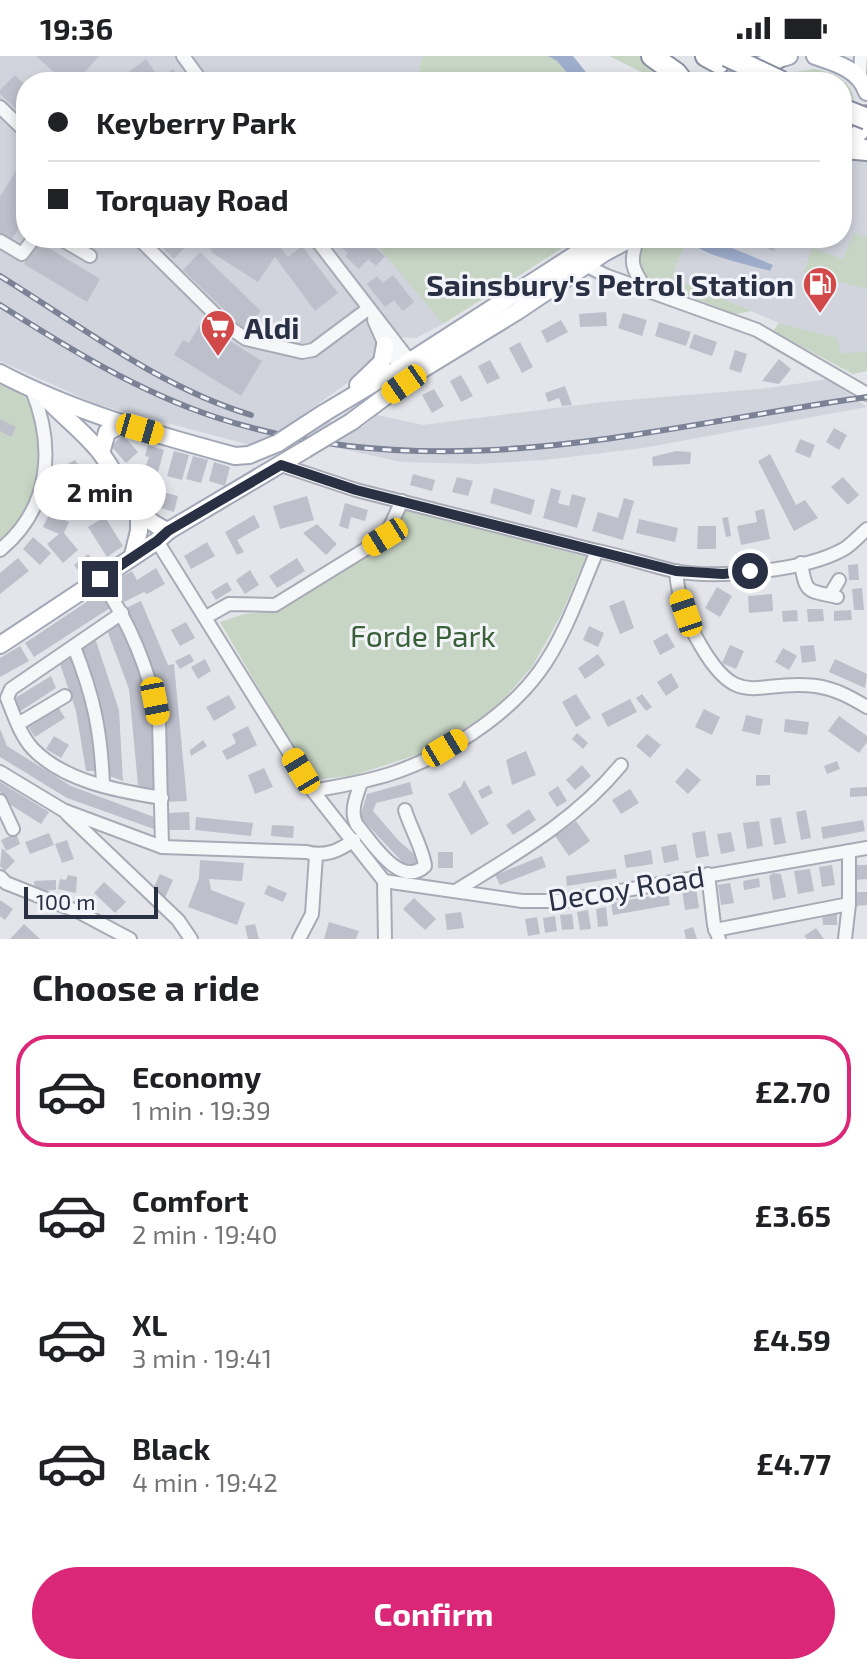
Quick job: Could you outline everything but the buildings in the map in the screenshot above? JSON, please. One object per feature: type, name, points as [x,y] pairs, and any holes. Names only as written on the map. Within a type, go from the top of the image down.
[{"type":"highway","points":[[652,56],[675,72]]},
{"type":"highway","points":[[717,58],[741,72]]},
{"type":"highway","points":[[717,58],[755,72]]},
{"type":"main road","points":[[815,56],[848,68],[864,84]]},
{"type":"main road","points":[[745,72],[779,57]]},
{"type":"main road","points":[[852,140],[863,129],[867,117]]},
{"type":"main road","points":[[0,373],[38,393],[121,425],[235,456],[249,455],[278,443],[328,410],[410,370],[516,312],[592,248]]},
{"type":"main road","points":[[582,258],[608,248]]},
{"type":"main road","points":[[328,410],[378,367],[385,345]]},
{"type":"main road","points":[[0,645],[162,536],[351,422],[410,370]]},
{"type":"main road","points":[[38,393],[75,424],[101,453],[139,514],[162,536]]},
{"type":"main road","points":[[101,453],[107,432],[121,425]]},
{"type":"main road","points":[[235,456],[244,471],[242,487]]},
{"type":"main road","points":[[133,555],[139,531],[139,514]]},
{"type":"street","points":[[861,56],[864,84]]},
{"type":"street","points":[[0,107],[16,122]]},
{"type":"street","points":[[0,241],[22,254],[26,248]]},
{"type":"street","points":[[76,248],[90,256]]},
{"type":"street","points":[[148,248],[226,325],[246,339],[302,352],[313,350],[371,313]]},
{"type":"street","points":[[322,248],[382,324],[410,370]]},
{"type":"street","points":[[633,248],[633,269],[647,291]]},
{"type":"street","points":[[582,258],[607,276],[757,330],[867,394]]},
{"type":"street","points":[[371,313],[385,345],[410,370]]},
{"type":"street","points":[[0,550],[18,532],[39,493],[47,457],[38,393]]},
{"type":"street","points":[[281,465],[356,490],[676,571],[723,574],[777,569],[844,549],[867,529]]},
{"type":"street","points":[[206,617],[229,604],[275,605],[385,537],[402,501]]},
{"type":"street","points":[[162,536],[206,617],[313,791],[384,881],[385,939]]},
{"type":"street","points":[[313,791],[361,782],[420,763],[494,719],[539,672],[570,615],[597,551]]},
{"type":"street","points":[[801,563],[804,585],[812,593],[833,596],[839,580]]},
{"type":"street","points":[[676,571],[677,589],[698,642],[722,677],[734,685],[758,690],[815,686],[840,692],[867,707]]},
{"type":"street","points":[[100,579],[122,613],[142,657],[155,701],[159,721],[162,847]]},
{"type":"street","points":[[122,613],[8,692],[7,698],[18,724],[36,751],[68,772],[103,785],[162,798]]},
{"type":"street","points":[[74,647],[94,700],[101,740],[103,785]]},
{"type":"street","points":[[18,724],[65,696]]},
{"type":"street","points":[[457,890],[554,830],[599,792],[621,765]]},
{"type":"street","points":[[0,772],[63,810],[162,847],[306,852],[316,855],[339,851],[354,840]]},
{"type":"street","points":[[361,782],[353,818],[395,867],[413,874],[425,866],[424,855],[414,839],[405,810]]},
{"type":"street","points":[[0,801],[13,829]]},
{"type":"street","points":[[63,810],[178,920],[191,939]]},
{"type":"street","name":"Decoy Road","points":[[384,881],[522,901],[563,901],[867,848]]},
{"type":"street","points":[[845,939],[849,904],[849,851]]},
{"type":"street","points":[[299,939],[312,914],[316,855]]},
{"type":"street","points":[[708,874],[717,934],[849,904]]},
{"type":"street","points":[[2,883],[79,912],[130,939]]},
{"type":"shaded area","points":[[0,56],[423,56],[418,72],[16,72],[16,248],[379,248],[443,324],[416,338],[400,337],[379,350],[364,371],[304,414],[328,421],[363,427],[377,415],[423,425],[602,402],[769,388],[828,379],[867,407],[643,448],[544,460],[478,464],[401,462],[324,445],[269,438],[250,445],[96,404],[0,361]]},
{"type":"shaded area","points":[[852,161],[867,161],[867,351],[841,355],[836,338],[779,323],[672,277],[683,248],[697,248],[770,271],[772,265],[732,248],[852,248]]},
{"type":"green space","points":[[423,56],[548,56],[566,72],[418,72]]},
{"type":"green space","points":[[609,56],[639,56],[659,72],[642,72]]},
{"type":"green space","points":[[814,69],[827,72],[795,72]]},
{"type":"green space","points":[[854,233],[867,238],[867,289],[803,272],[813,248],[843,259],[848,248],[852,248]]},
{"type":"green space","points":[[379,248],[562,248],[561,249],[443,324]]},
{"type":"green space","points":[[639,248],[683,248],[672,277],[752,311],[735,314],[651,282],[641,276],[636,253]]},
{"type":"green space","points":[[779,323],[837,338],[841,354],[867,351],[867,371],[853,374],[773,331]]},
{"type":"green space","points":[[0,382],[20,392],[33,410],[40,453],[29,501],[0,541]]},
{"type":"green space","name":"Forde Park","points":[[406,509],[586,557],[561,615],[532,667],[491,713],[422,753],[352,776],[322,779],[312,774],[297,748],[295,750],[220,622],[244,614],[274,611],[379,544],[400,512]]},
{"type":"water","points":[[548,56],[573,56],[586,72],[566,72]]},
{"type":"water","points":[[698,248],[732,248],[773,265],[770,271]]},
{"type":"railway","points":[[0,276],[153,372],[217,403],[251,415]]},
{"type":"railway","points":[[0,305],[104,367],[158,395],[215,417],[298,438],[380,449],[460,451],[541,446],[622,437],[867,397]]},
{"type":"place","name":"Sainsbury's Petrol Station","points":[[820,315]]},
{"type":"place","name":"Aldi","points":[[218,358]]},
{"type":"route","points":[[100,579],[168,531],[281,465],[356,490],[676,571],[723,574],[750,571]]}]
